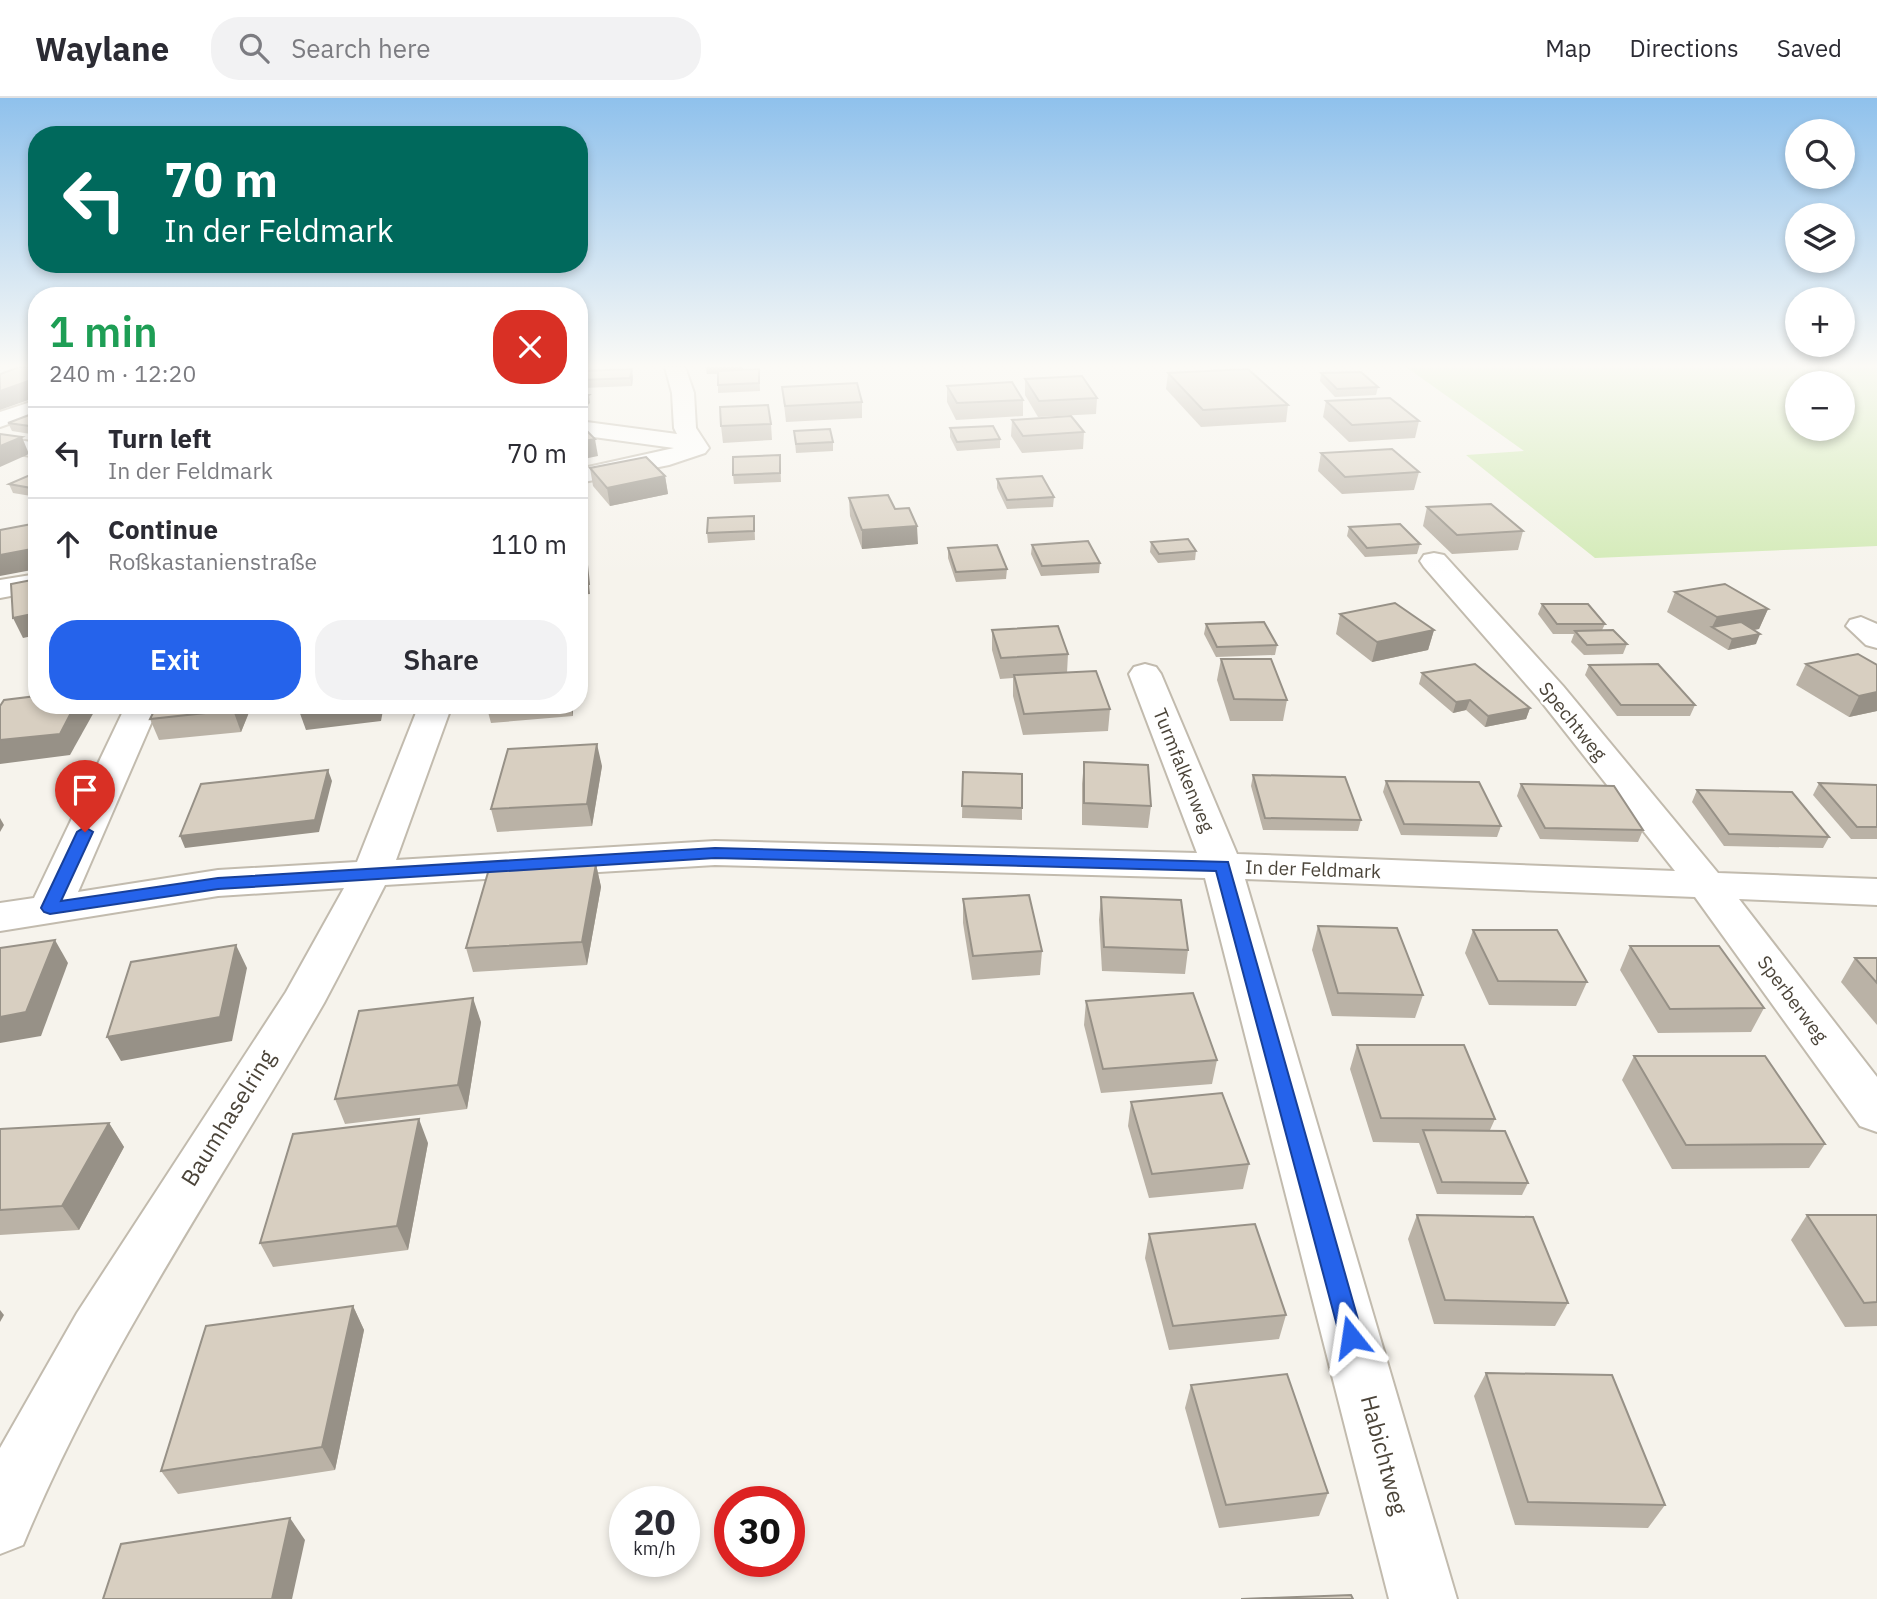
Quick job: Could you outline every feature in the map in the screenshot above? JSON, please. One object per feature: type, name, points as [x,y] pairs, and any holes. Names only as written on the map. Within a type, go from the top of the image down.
[{"type":"street","points":[[653,437],[697,448]]},
{"type":"street","points":[[690,437],[697,448]]},
{"type":"street","points":[[0,444],[28,449]]},
{"type":"street","points":[[588,474],[669,458],[697,448]]},
{"type":"street","name":"Spechtweg","points":[[1434,561],[1517,653],[1708,884]]},
{"type":"street","points":[[0,589],[28,584]]},
{"type":"street","name":"Turmfalkenweg","points":[[1145,674],[1222,866]]},
{"type":"street","points":[[50,908],[139,714]]},
{"type":"street","name":"Baumhaselring","points":[[0,1522],[20,1474],[104,1320],[303,1000],[372,873],[433,714]]},
{"type":"street","name":"In der Feldmark","points":[[0,917],[218,883],[715,853],[1222,866],[1877,892]]},
{"type":"street","name":"Habichtweg","points":[[1222,866],[1423,1599]]},
{"type":"street","name":"Sperberweg","points":[[1708,884],[1877,1113]]},
{"type":"green space","points":[[1504,437],[1785,437],[1785,441],[1855,441],[1855,437],[1877,437],[1877,546],[1595,558],[1466,455],[1524,451]]},
{"type":"building","points":[[0,437],[22,437],[0,446]]},
{"type":"building","points":[[795,437],[832,437],[833,442],[796,444]]},
{"type":"building","points":[[955,437],[1000,439],[957,442]]},
{"type":"building","points":[[1392,449],[1419,472],[1345,477],[1321,453]]},
{"type":"building","points":[[780,455],[780,473],[733,475],[733,457]]},
{"type":"building","points":[[646,457],[665,476],[607,488],[590,468]]},
{"type":"building","points":[[28,476],[28,487],[9,484]]},
{"type":"building","points":[[1042,476],[1054,497],[1007,500],[997,479]]},
{"type":"building","points":[[888,495],[895,509],[909,508],[917,526],[862,530],[849,498]]},
{"type":"building","points":[[1491,504],[1523,531],[1457,535],[1427,507]]},
{"type":"building","points":[[754,516],[754,531],[707,533],[708,518]]},
{"type":"building","points":[[1400,524],[1420,544],[1367,548],[1349,527]]},
{"type":"building","points":[[28,525],[28,550],[0,555],[0,530]]},
{"type":"building","points":[[1188,539],[1196,551],[1159,554],[1151,542]]},
{"type":"building","points":[[1088,541],[1100,563],[1042,566],[1032,545]]},
{"type":"building","points":[[997,545],[1007,569],[956,572],[948,548]]},
{"type":"building","points":[[28,581],[28,615],[13,618],[11,584]]},
{"type":"building","points":[[1725,584],[1768,609],[1717,617],[1675,592]]},
{"type":"building","points":[[1395,603],[1434,630],[1377,642],[1340,614]]},
{"type":"building","points":[[1542,604],[1588,604],[1605,624],[1557,624]]},
{"type":"building","points":[[1264,622],[1277,645],[1217,647],[1206,624]]},
{"type":"building","points":[[1741,622],[1760,634],[1732,639],[1712,627]]},
{"type":"building","points":[[1058,626],[1068,654],[1001,658],[992,630]]},
{"type":"building","points":[[1613,630],[1627,644],[1587,645],[1575,631]]},
{"type":"building","points":[[1858,654],[1877,665],[1877,692],[1859,696],[1806,664]]},
{"type":"building","points":[[1221,659],[1271,659],[1287,700],[1234,699]]},
{"type":"building","points":[[1475,664],[1530,708],[1488,716],[1470,700],[1456,702],[1422,673]]},
{"type":"building","points":[[1658,664],[1695,705],[1621,705],[1589,665]]},
{"type":"building","points":[[1096,671],[1110,709],[1024,714],[1014,675]]},
{"type":"building","points":[[28,697],[28,714],[70,714],[60,734],[0,740],[0,706],[4,700]]},
{"type":"building","points":[[152,714],[196,714],[150,719]]},
{"type":"building","points":[[597,744],[587,804],[491,809],[508,749]]},
{"type":"building","points":[[1084,762],[1148,765],[1151,806],[1084,803]]},
{"type":"building","points":[[328,770],[315,820],[180,836],[201,784]]},
{"type":"building","points":[[963,772],[1022,774],[1022,808],[962,806]]},
{"type":"building","points":[[1253,775],[1345,777],[1361,820],[1265,818]]},
{"type":"building","points":[[1386,781],[1479,782],[1501,826],[1404,824]]},
{"type":"building","points":[[1819,783],[1877,785],[1877,827],[1857,827]]},
{"type":"building","points":[[1521,784],[1614,786],[1643,830],[1545,828]]},
{"type":"building","points":[[1697,790],[1792,792],[1829,837],[1729,834]]},
{"type":"building","points":[[596,864],[582,942],[466,948],[489,869]]},
{"type":"building","points":[[1029,895],[1042,951],[973,956],[963,899]]},
{"type":"building","points":[[1101,897],[1181,900],[1188,950],[1104,947]]},
{"type":"building","points":[[1318,926],[1397,928],[1423,995],[1338,993]]},
{"type":"building","points":[[1473,930],[1557,930],[1587,982],[1498,981]]},
{"type":"building","points":[[55,940],[26,1012],[0,1017],[0,948]]},
{"type":"building","points":[[236,945],[220,1017],[107,1037],[131,962]]},
{"type":"building","points":[[1630,946],[1719,946],[1764,1008],[1670,1009]]},
{"type":"building","points":[[1855,958],[1877,958],[1877,983]]},
{"type":"building","points":[[1193,993],[1217,1060],[1103,1069],[1086,1001]]},
{"type":"building","points":[[473,998],[458,1085],[335,1099],[359,1011]]},
{"type":"building","points":[[1357,1045],[1464,1045],[1495,1119],[1381,1118]]},
{"type":"building","points":[[1634,1056],[1765,1056],[1825,1144],[1686,1145]]},
{"type":"building","points":[[1222,1093],[1249,1164],[1152,1174],[1131,1102]]},
{"type":"building","points":[[419,1119],[397,1226],[260,1243],[293,1134]]},
{"type":"building","points":[[109,1123],[62,1206],[0,1210],[0,1129]]},
{"type":"building","points":[[1423,1130],[1505,1131],[1528,1183],[1442,1182]]},
{"type":"building","points":[[1417,1215],[1533,1217],[1568,1303],[1445,1300]]},
{"type":"building","points":[[1807,1215],[1877,1215],[1877,1302],[1864,1303]]},
{"type":"building","points":[[1255,1224],[1286,1315],[1173,1326],[1149,1234]]},
{"type":"building","points":[[353,1306],[322,1447],[161,1471],[206,1326]]},
{"type":"building","points":[[1486,1373],[1612,1375],[1665,1505],[1528,1502]]},
{"type":"building","points":[[1287,1374],[1328,1493],[1226,1505],[1191,1385]]},
{"type":"building","points":[[290,1518],[272,1599],[103,1599],[121,1544]]},
{"type":"building","points":[[1351,1595],[1353,1599],[1241,1599]]},
{"type":"route","points":[[85,832],[50,908],[218,883],[657,855],[804,854],[1222,866],[1351,1337]]}]
